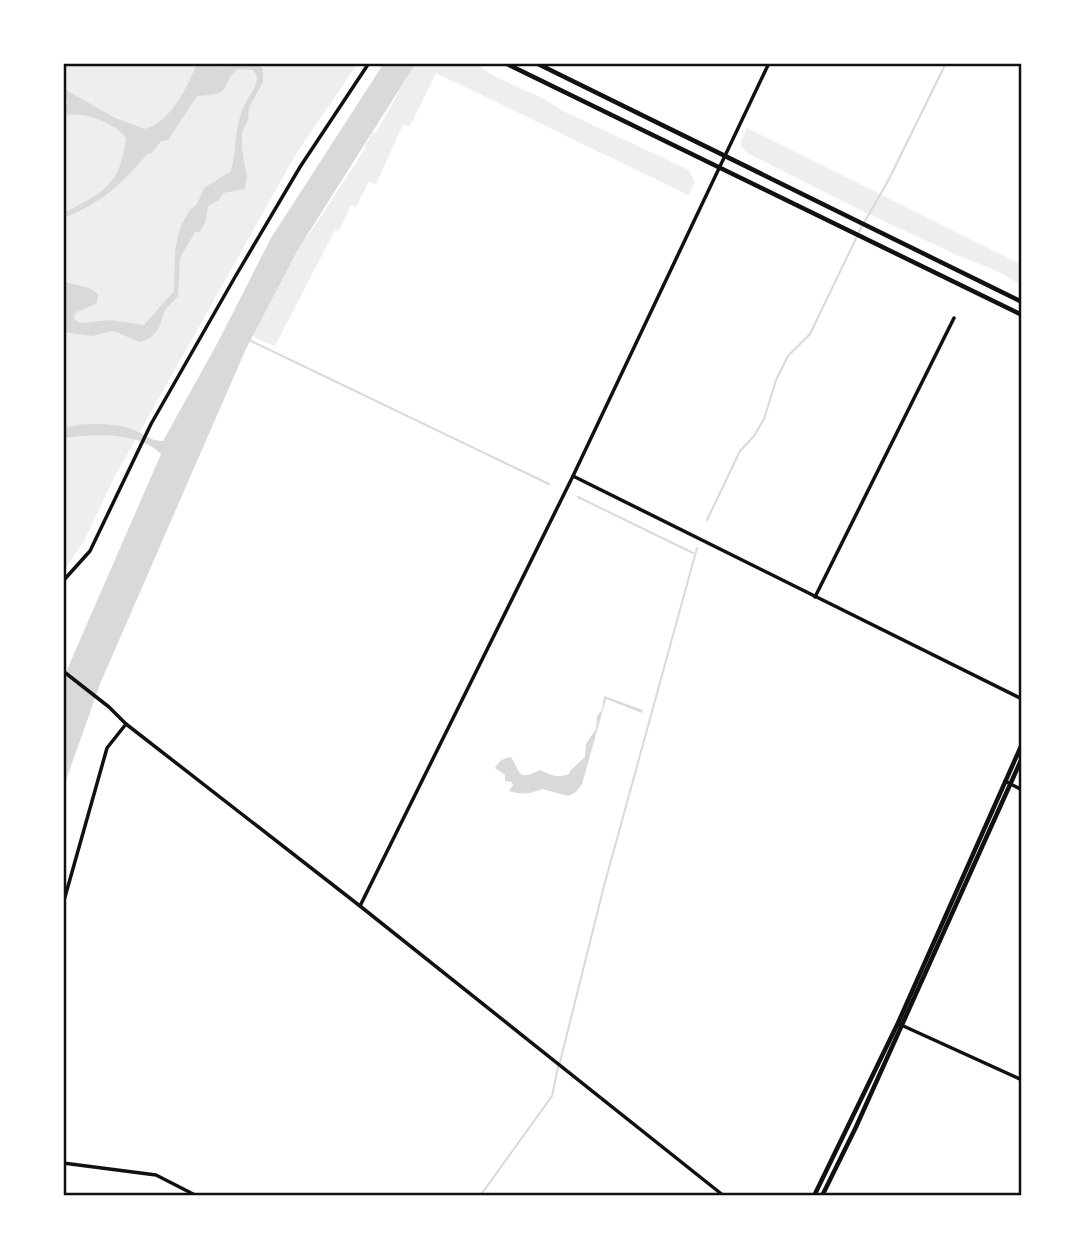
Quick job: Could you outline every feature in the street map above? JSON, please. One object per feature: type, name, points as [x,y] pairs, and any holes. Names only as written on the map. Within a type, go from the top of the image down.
[{"type":"main road","points":[[505,63],[1022,315]]},
{"type":"main road","points":[[537,63],[1022,302]]},
{"type":"main road","points":[[821,1196],[856,1127],[1008,782],[1022,744]]},
{"type":"main road","points":[[1008,782],[1022,758]]},
{"type":"main road","points":[[814,1196],[900,1024]]},
{"type":"street","points":[[63,581],[90,551],[142,443],[234,277],[293,178],[369,63]]},
{"type":"street","points":[[360,906],[573,476],[769,63]]},
{"type":"street","points":[[814,597],[954,318]]},
{"type":"street","points":[[573,476],[1022,699]]},
{"type":"street","points":[[63,671],[126,724],[360,906],[724,1196]]},
{"type":"street","points":[[63,904],[107,748],[126,724]]},
{"type":"street","points":[[1008,782],[1022,790]]},
{"type":"street","points":[[900,1024],[1022,1080]]},
{"type":"street","points":[[63,1163],[156,1175],[197,1196]]},
{"type":"shaded area","points":[[63,63],[358,63],[296,154],[114,478],[84,541],[63,572]]},
{"type":"shaded area","points":[[197,63],[217,63],[218,67],[222,63],[258,63],[263,69],[263,82],[249,108],[248,120],[242,133],[247,177],[245,189],[223,193],[219,200],[208,206],[206,220],[200,232],[195,232],[180,258],[178,296],[165,310],[158,330],[150,338],[140,342],[113,331],[92,336],[63,332],[63,280],[98,294],[97,303],[75,313],[74,319],[80,323],[109,320],[144,325],[174,291],[175,250],[180,228],[189,211],[197,204],[204,188],[231,171],[239,122],[257,76],[253,70],[237,69],[222,92],[197,96],[168,140],[161,141],[151,154],[148,153],[110,192],[63,218],[63,213],[89,200],[114,178],[126,138],[114,127],[97,119],[63,115],[63,107],[68,102],[63,97],[63,88],[115,118],[145,129],[171,111]]},
{"type":"shaded area","points":[[384,63],[416,63],[297,251],[245,351],[100,684],[63,789],[63,679],[161,454],[140,441],[128,438],[101,435],[63,438],[63,428],[88,424],[115,425],[163,441],[271,238]]},
{"type":"shaded area","points":[[415,63],[475,63],[492,75],[544,99],[563,111],[689,170],[695,182],[688,195],[436,73],[410,126],[403,125],[376,184],[369,181],[356,207],[351,205],[339,231],[335,230],[275,346],[255,338],[253,331],[304,238],[306,239],[365,149],[373,132],[376,133]]},
{"type":"shaded area","points":[[747,128],[1022,265],[1022,285],[995,270],[856,208],[747,153],[740,144]]},
{"type":"shaded area","points":[[604,696],[643,710],[642,713],[606,699],[582,784],[576,792],[568,796],[542,789],[526,793],[509,791],[512,782],[505,781],[505,775],[495,768],[506,758],[511,757],[524,775],[540,770],[557,776],[569,774],[585,757],[586,744],[596,729]]},
{"type":"waterway","points":[[865,221],[889,179],[946,63]]},
{"type":"waterway","points":[[707,520],[740,451],[754,436],[764,419],[776,380],[788,356],[810,334],[862,226]]},
{"type":"waterway","points":[[251,341],[549,484]]},
{"type":"waterway","points":[[578,497],[693,553]]},
{"type":"waterway","points":[[560,1062],[604,886],[697,548]]},
{"type":"waterway","points":[[480,1196],[552,1096],[558,1067]]}]
